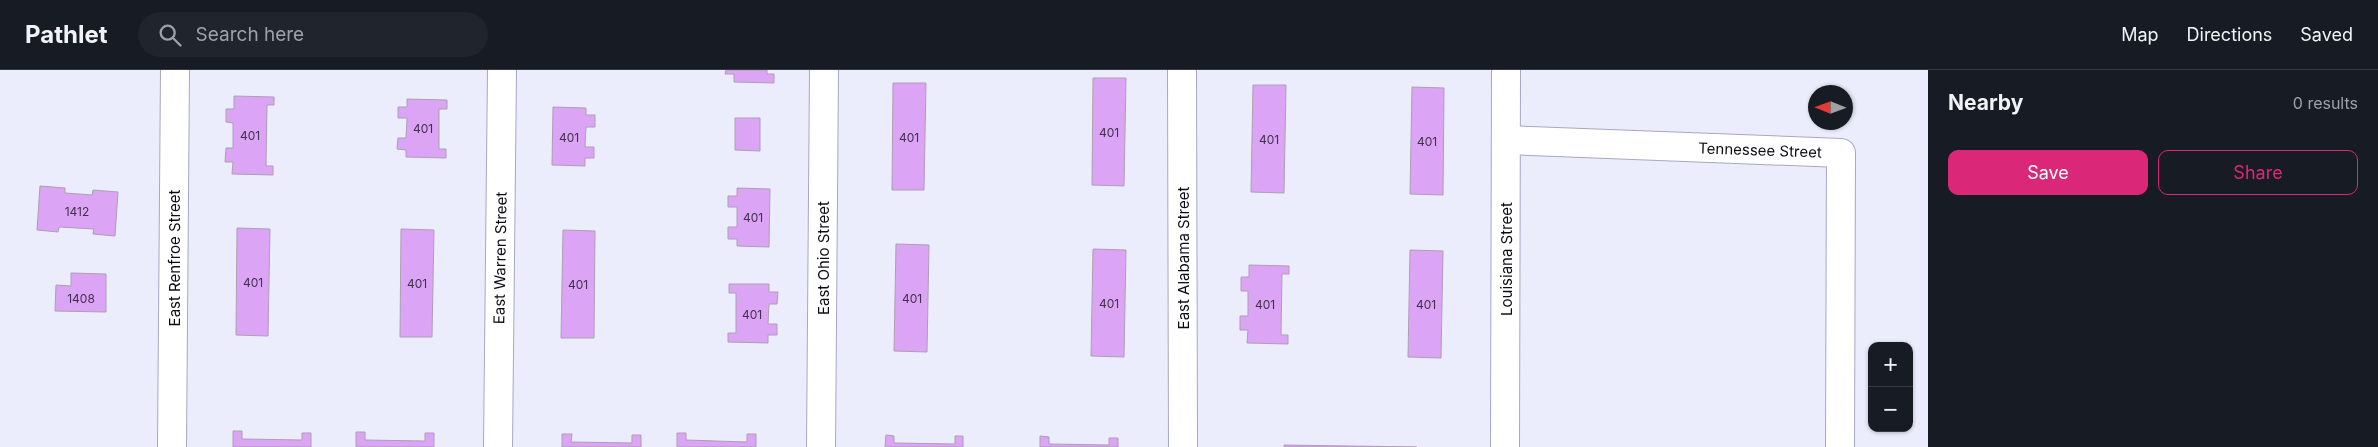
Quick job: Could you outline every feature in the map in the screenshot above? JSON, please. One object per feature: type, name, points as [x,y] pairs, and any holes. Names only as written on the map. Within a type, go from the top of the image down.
[{"type":"street","name":"East Renfroe Street","points":[[172,447],[176,70]]},
{"type":"street","name":"East Warren Street","points":[[498,447],[502,70]]},
{"type":"street","name":"East Ohio Street","points":[[821,447],[824,70]]},
{"type":"street","name":"East Alabama Street","points":[[1182,70],[1183,447]]},
{"type":"street","name":"Louisiana Street","points":[[1505,447],[1506,70]]},
{"type":"street","name":"Tennessee Street","points":[[1506,140],[1840,153],[1840,447]]},
{"type":"building","points":[[726,70],[767,70],[767,74],[774,74],[774,83],[734,82],[734,74],[725,74]]},
{"type":"building","points":[[1093,78],[1126,78],[1124,186],[1092,185]]},
{"type":"building","points":[[893,83],[926,83],[924,190],[892,190]]},
{"type":"building","points":[[1253,85],[1286,85],[1284,193],[1251,192]]},
{"type":"building","points":[[1412,87],[1444,88],[1443,195],[1410,194]]},
{"type":"building","points":[[234,96],[274,97],[274,105],[267,105],[266,166],[273,166],[273,175],[232,174],[233,162],[225,162],[226,148],[233,148],[233,123],[226,122],[226,109],[234,109]]},
{"type":"building","points":[[407,99],[447,100],[447,109],[439,109],[439,149],[446,149],[446,158],[406,157],[406,150],[397,149],[398,138],[406,138],[407,118],[398,118],[398,107],[407,107]]},
{"type":"building","points":[[553,107],[586,108],[586,115],[595,115],[595,127],[586,127],[585,147],[594,147],[594,158],[585,158],[585,166],[552,165]]},
{"type":"building","points":[[735,118],[760,118],[760,151],[735,150]]},
{"type":"building","points":[[40,186],[65,188],[65,193],[92,195],[93,190],[118,192],[115,236],[93,234],[94,229],[59,227],[58,232],[37,230]]},
{"type":"building","points":[[737,188],[770,189],[769,247],[737,246],[737,239],[728,239],[728,227],[737,227],[737,207],[728,207],[728,196],[737,196]]},
{"type":"building","points":[[237,228],[270,229],[268,336],[236,335]]},
{"type":"building","points":[[401,229],[434,230],[432,337],[400,337]]},
{"type":"building","points":[[563,230],[595,231],[594,338],[561,338]]},
{"type":"building","points":[[896,244],[929,245],[927,352],[894,351]]},
{"type":"building","points":[[1093,249],[1126,250],[1124,357],[1091,356]]},
{"type":"building","points":[[1410,250],[1443,251],[1441,358],[1408,357]]},
{"type":"building","points":[[1249,265],[1289,266],[1289,274],[1282,274],[1281,335],[1288,335],[1288,344],[1247,343],[1248,330],[1240,330],[1240,316],[1248,316],[1248,291],[1241,291],[1241,277],[1249,277]]},
{"type":"building","points":[[71,273],[106,274],[106,312],[55,311],[56,285],[71,286]]},
{"type":"building","points":[[729,284],[769,284],[769,292],[778,292],[777,304],[769,304],[768,324],[777,324],[777,335],[768,335],[768,343],[728,342],[728,333],[736,333],[736,293],[729,293]]},
{"type":"building","points":[[233,431],[242,431],[242,439],[302,440],[302,433],[311,433],[311,447],[233,447]]},
{"type":"building","points":[[356,432],[365,432],[365,440],[425,441],[425,433],[434,433],[434,447],[356,447]]},
{"type":"building","points":[[677,433],[686,433],[686,440],[747,442],[747,434],[756,434],[756,447],[677,447]]},
{"type":"building","points":[[562,434],[572,434],[571,442],[632,443],[632,435],[641,435],[641,447],[562,447]]},
{"type":"building","points":[[886,435],[894,436],[894,443],[955,444],[955,436],[963,436],[963,447],[885,447]]},
{"type":"building","points":[[1040,436],[1049,437],[1049,444],[1109,445],[1109,438],[1118,438],[1118,447],[1040,447]]},
{"type":"building","points":[[1284,445],[1417,447],[1284,447]]}]
